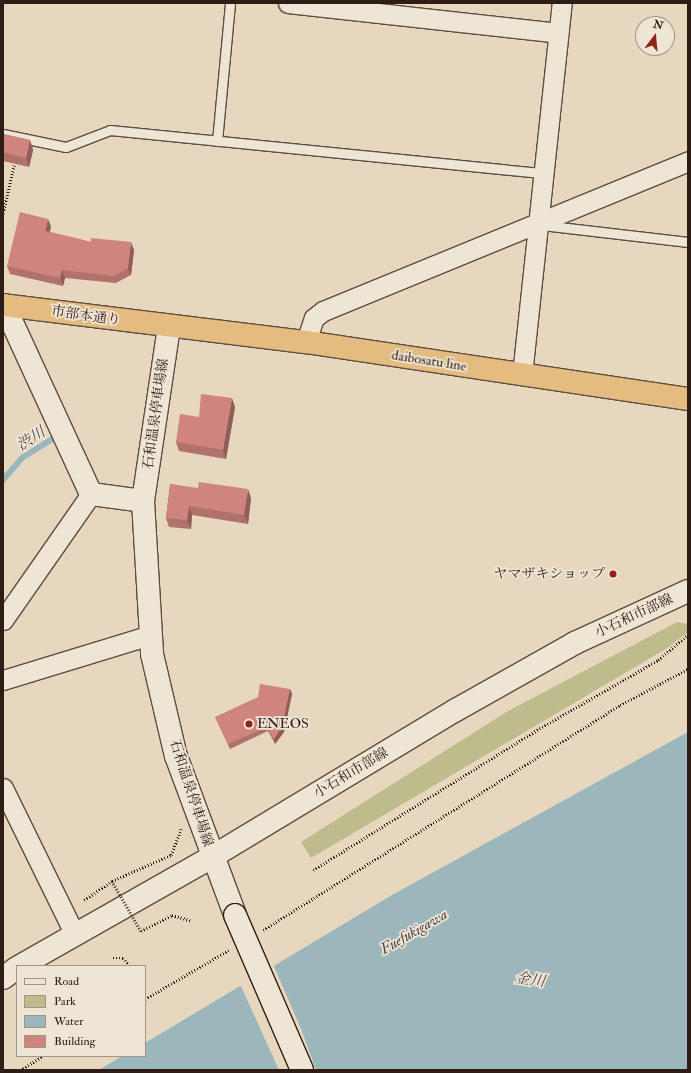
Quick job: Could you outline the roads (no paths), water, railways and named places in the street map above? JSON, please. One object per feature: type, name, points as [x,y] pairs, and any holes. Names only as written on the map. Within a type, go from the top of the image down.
[{"type":"highway","name":"市部本通り","points":[[4,305],[169,327]]},
{"type":"highway","name":"daibosatu line","points":[[169,327],[306,342],[688,399]]},
{"type":"main road","points":[[4,305],[91,494],[143,501]]},
{"type":"main road","name":"石和温泉停車場線","points":[[169,327],[143,501],[150,635],[176,756],[198,819],[235,915],[302,1070]]},
{"type":"main road","name":"小石和市部線","points":[[22,965],[74,933],[212,857],[562,651],[688,592]]},
{"type":"main road","points":[[3,978],[16,969]]},
{"type":"street","points":[[288,3],[558,33]]},
{"type":"street","points":[[522,375],[562,3]]},
{"type":"street","points":[[306,342],[314,318],[323,311],[539,224],[688,161]]},
{"type":"street","points":[[3,620],[91,494]]},
{"type":"street","points":[[3,680],[150,635]]},
{"type":"street","points":[[3,788],[74,933]]},
{"type":"lane","points":[[217,141],[230,3]]},
{"type":"lane","points":[[3,134],[66,147],[110,130],[544,173]]},
{"type":"lane","points":[[539,224],[688,242]]},
{"type":"water","points":[[688,732],[688,1070],[99,1070],[120,1057],[146,1057],[146,1042],[392,895]]},
{"type":"waterway","name":"渋川","points":[[3,480],[22,458],[56,437]]},
{"type":"place","name":"ヤマザキショップ","points":[[613,574]]},
{"type":"place","name":"ENEOS","points":[[249,724]]},
{"type":"water label","name":"Fuefukigawa","points":[[414,932]]},
{"type":"water label","name":"金川","points":[[530,980]]}]
